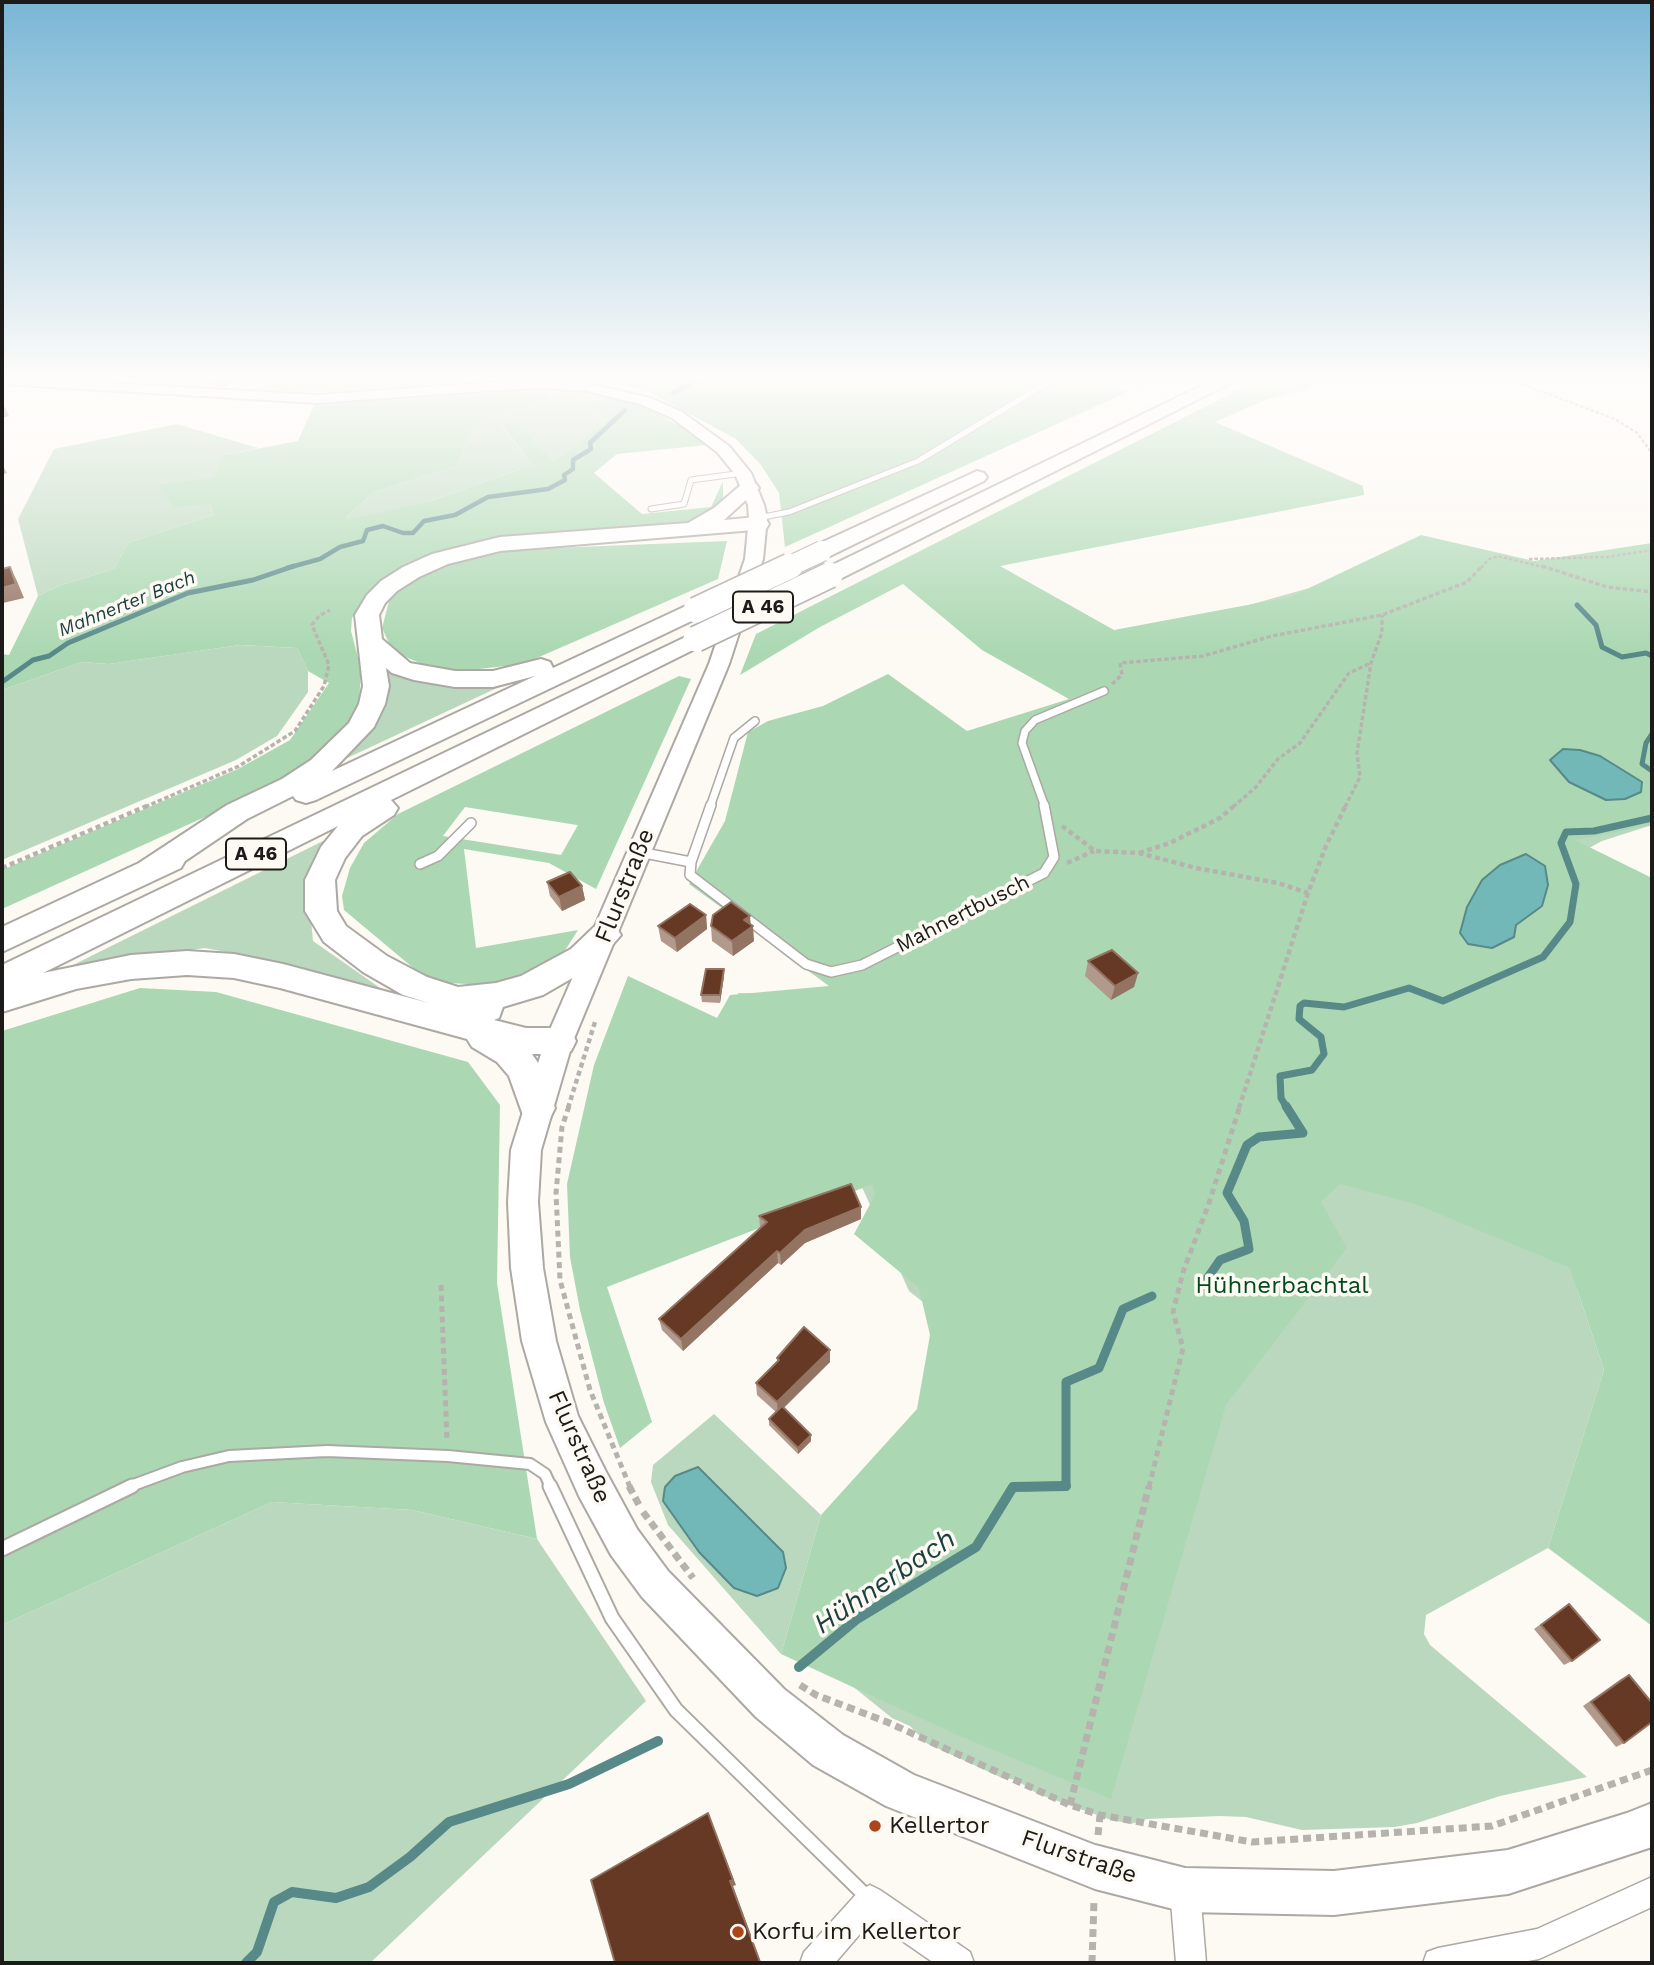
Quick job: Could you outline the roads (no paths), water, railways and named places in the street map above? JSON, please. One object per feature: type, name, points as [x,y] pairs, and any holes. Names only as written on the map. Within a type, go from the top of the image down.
[{"type":"highway","name":"A 46","points":[[2,940],[636,636],[997,469]]},
{"type":"highway","name":"A 46","points":[[2,979],[1047,469]]},
{"type":"highway","points":[[686,529],[722,513],[746,481]]},
{"type":"highway","points":[[150,870],[237,812],[292,785],[344,746],[361,727],[376,686],[367,615],[375,600],[389,586],[411,572],[440,559],[500,544],[758,521]]},
{"type":"highway","points":[[369,640],[401,668],[423,675],[493,679],[525,673],[636,636]]},
{"type":"highway","points":[[510,729],[477,762],[384,808],[352,829],[332,854],[320,880],[321,911],[335,934],[375,964],[415,986],[509,1052],[526,1070],[537,1108]]},
{"type":"highway","points":[[454,1012],[531,986],[558,973],[583,957],[605,935]]},
{"type":"highway","points":[[2,999],[76,977],[131,967],[187,963],[234,966],[283,976],[318,988],[454,1012],[526,1041],[561,1035]]},
{"type":"main road","name":"Flurstraße","points":[[737,469],[746,481],[758,521],[754,559],[719,664],[561,1035],[526,1150],[523,1202],[527,1268],[540,1341],[563,1422],[624,1542],[647,1574],[740,1674],[828,1750],[901,1791],[1095,1867],[1185,1890],[1334,1893],[1508,1872],[1634,1833],[1652,1824]]},
{"type":"street","points":[[1185,1890],[1191,1963]]},
{"type":"street","points":[[1438,1963],[1539,1944],[1652,1892]]},
{"type":"street","points":[[815,1963],[870,1900],[959,1963]]},
{"type":"lane","points":[[758,521],[789,512],[899,469]]},
{"type":"lane","points":[[650,509],[684,504],[691,480],[746,481]]},
{"type":"lane","name":"Mahnertbusch","points":[[691,862],[691,875],[806,964],[831,972],[862,965],[1044,873],[1054,857],[1048,815],[1023,743],[1025,731],[1035,720],[1104,691]]},
{"type":"lane","points":[[638,852],[691,862],[734,738],[755,721]]},
{"type":"lane","points":[[420,864],[438,856],[471,823]]},
{"type":"lane","points":[[2,1549],[133,1485],[182,1467],[229,1456],[327,1451],[447,1456],[530,1464],[545,1474],[612,1618],[676,1710],[870,1900]]},
{"type":"water","points":[[1563,749],[1580,750],[1600,756],[1642,782],[1641,792],[1625,799],[1606,800],[1569,782],[1550,760]]},
{"type":"water","points":[[1526,854],[1545,866],[1548,885],[1542,906],[1516,925],[1514,937],[1492,948],[1468,944],[1460,933],[1467,907],[1482,880],[1500,865]]},
{"type":"water","points":[[698,1467],[783,1552],[786,1568],[778,1588],[757,1596],[734,1588],[699,1552],[663,1501],[665,1487],[675,1476]]},
{"type":"waterway","name":"Mahnerter Bach","points":[[293,566],[320,559],[340,547],[363,541],[367,530],[383,526],[403,533],[413,533],[424,521],[455,515],[488,497],[548,489],[565,480],[564,475],[573,469]]},
{"type":"waterway","name":"Mahnerter Bach","points":[[2,682],[33,660],[49,656],[68,643],[188,593],[253,580],[293,566]]},
{"type":"waterway","name":"Mahnerter Bach","points":[[287,568],[293,566]]},
{"type":"waterway","points":[[1577,605],[1596,625],[1602,647],[1622,657],[1646,653],[1652,656]]},
{"type":"waterway","points":[[1652,734],[1646,743],[1642,764],[1652,771]]},
{"type":"waterway","name":"Hühnerbach","points":[[1287,1108],[1281,1098],[1280,1076],[1312,1070],[1324,1054],[1321,1037],[1299,1019],[1300,1006],[1304,1003],[1344,1007],[1409,988],[1443,1001],[1543,957],[1570,922],[1576,884],[1561,843],[1566,832],[1594,831],[1652,818]]},
{"type":"waterway","name":"Hühnerbach","points":[[1202,1286],[1220,1260],[1249,1249],[1244,1221],[1227,1193],[1247,1145],[1259,1137],[1303,1133],[1286,1106]]},
{"type":"waterway","name":"Hühnerbach","points":[[799,1667],[857,1619],[976,1547],[1013,1487],[1066,1486],[1066,1382],[1099,1368],[1123,1309],[1152,1296]]},
{"type":"waterway","name":"Hühnerbach","points":[[246,1963],[257,1952],[274,1902],[292,1892],[336,1898],[369,1887],[410,1857],[449,1822],[569,1784],[658,1741]]},
{"type":"place","name":"Kellertor","points":[[875,1826]]},
{"type":"place","name":"Korfu im Kellertor","points":[[738,1932]]},
{"type":"park label","name":"Hühnerbachtal","points":[[1282,1286]]}]
